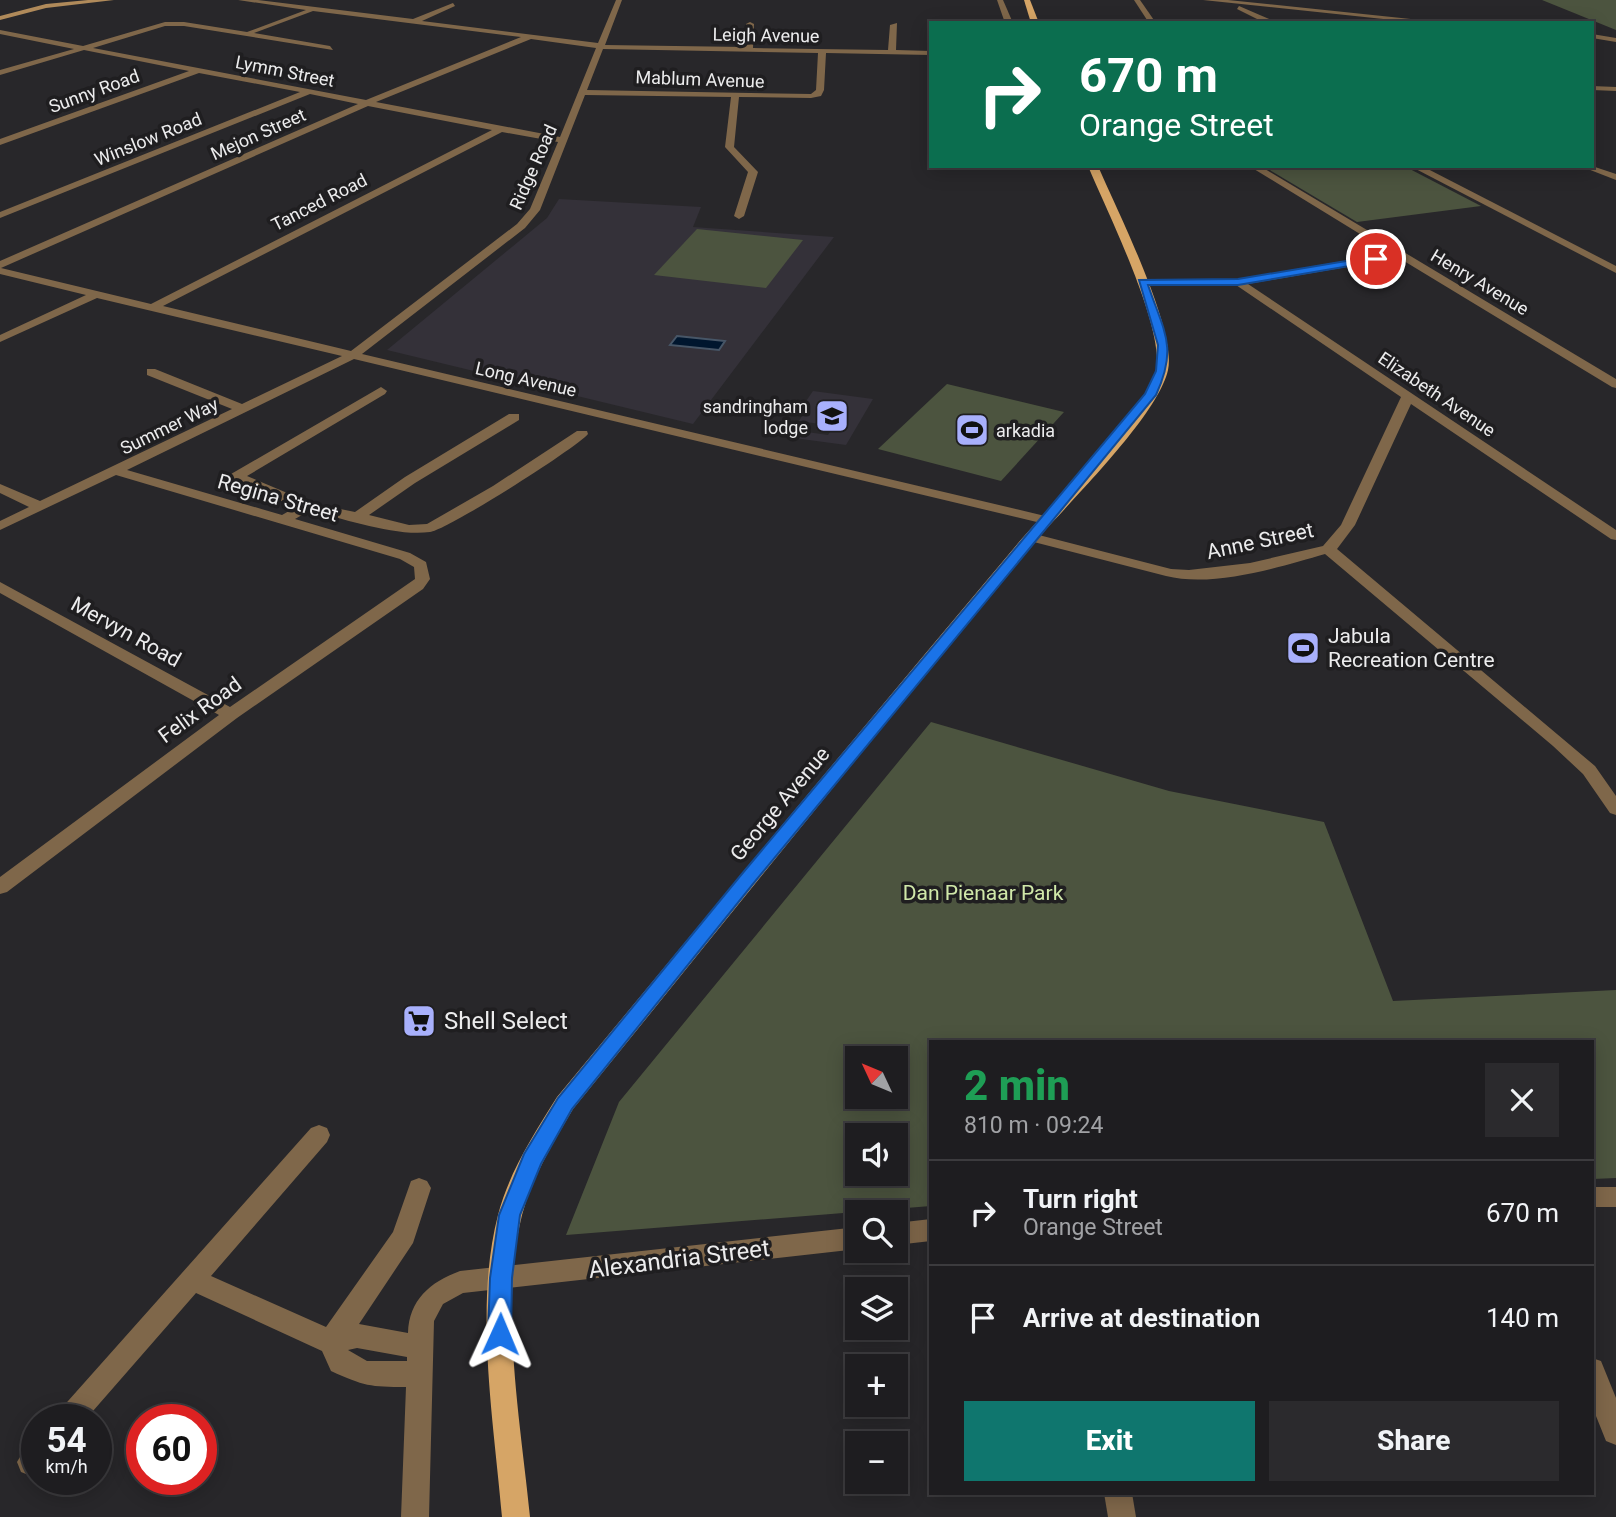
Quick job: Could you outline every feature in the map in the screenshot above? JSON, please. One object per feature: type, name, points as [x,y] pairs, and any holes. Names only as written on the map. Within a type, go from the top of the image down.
[{"type":"main road","points":[[0,18],[46,6],[111,0]]},
{"type":"main road","points":[[1027,0],[1034,21]]},
{"type":"main road","name":"George Avenue","points":[[516,1517],[500,1334],[501,1278],[510,1215],[531,1160],[565,1104],[1045,520],[1133,418],[1158,382],[1164,357],[1163,345],[1142,282],[1094,168]]},
{"type":"street","name":"Leigh Avenue","points":[[241,0],[600,46],[929,53]]},
{"type":"street","name":"Ridge Road","points":[[353,355],[528,220],[535,211],[619,0]]},
{"type":"street","points":[[1000,0],[1008,21]]},
{"type":"street","points":[[1137,0],[1152,21]]},
{"type":"street","points":[[1206,0],[1425,21]]},
{"type":"street","points":[[1224,2],[1267,21]]},
{"type":"street","points":[[413,22],[453,5]]},
{"type":"street","points":[[247,33],[316,9]]},
{"type":"street","points":[[1384,17],[1394,21]]},
{"type":"street","points":[[0,73],[80,47],[165,24],[184,23],[330,48]]},
{"type":"street","points":[[749,51],[750,24]]},
{"type":"street","points":[[892,52],[894,25]]},
{"type":"street","name":"Lymm Street","points":[[0,32],[564,141]]},
{"type":"street","name":"Mejon Street","points":[[0,265],[367,103],[531,36]]},
{"type":"street","points":[[1594,36],[1616,40]]},
{"type":"street","name":"Mablum Avenue","points":[[582,92],[798,98],[818,94],[822,52]]},
{"type":"street","name":"Sunny Road","points":[[0,142],[199,70]]},
{"type":"street","points":[[1594,88],[1616,89]]},
{"type":"street","name":"Winslow Road","points":[[0,215],[308,92]]},
{"type":"street","points":[[736,96],[729,147],[753,172],[739,216]]},
{"type":"street","name":"Tanced Road","points":[[153,307],[500,129]]},
{"type":"street","name":"Henry Avenue","points":[[1256,168],[1616,384]]},
{"type":"street","points":[[1418,168],[1616,270]]},
{"type":"street","points":[[1590,168],[1616,177]]},
{"type":"street","points":[[1142,282],[1238,282],[1401,255]]},
{"type":"street","name":"Long Avenue","points":[[0,271],[1045,520]]},
{"type":"street","name":"Elizabeth Avenue","points":[[1238,282],[1616,536]]},
{"type":"street","points":[[0,339],[96,294]]},
{"type":"street","name":"Summer Way","points":[[0,526],[353,355]]},
{"type":"street","points":[[151,372],[243,409]]},
{"type":"street","points":[[382,391],[236,477],[307,506],[409,530],[430,528],[498,489],[582,434]]},
{"type":"street","name":"Anne Street","points":[[1031,537],[1189,575],[1213,573],[1328,549],[1343,534],[1408,396]]},
{"type":"street","points":[[357,517],[410,480],[514,417]]},
{"type":"street","name":"Regina Street","points":[[116,471],[405,556],[421,565],[424,572]]},
{"type":"street","points":[[0,488],[41,507]]},
{"type":"street","points":[[282,521],[307,506]]},
{"type":"street","points":[[1328,549],[1559,741],[1588,770],[1616,809]]},
{"type":"street","name":"Felix Road","points":[[0,887],[231,714],[418,586],[424,572]]},
{"type":"street","name":"Mervyn Road","points":[[0,587],[231,714]]},
{"type":"street","points":[[82,1404],[319,1135]]},
{"type":"street","points":[[331,1342],[394,1253],[404,1235],[419,1188]]},
{"type":"street","points":[[1594,1197],[1616,1197]]},
{"type":"street","points":[[908,1233],[929,1230]]},
{"type":"street","name":"Alexandria Street","points":[[415,1517],[422,1319],[434,1296],[460,1282],[845,1239]]},
{"type":"street","points":[[192,1279],[331,1342],[357,1336],[381,1338],[421,1361]]},
{"type":"street","points":[[331,1342],[340,1362],[366,1374],[421,1361]]},
{"type":"street","points":[[1594,1375],[1616,1432]]},
{"type":"street","points":[[1118,1495],[1122,1517]]},
{"type":"shaded area","points":[[559,199],[701,207],[693,227],[834,237],[693,424],[387,350],[547,218]]},
{"type":"shaded area","name":"sandringham lodge","points":[[813,391],[873,399],[846,445],[794,438],[801,426],[800,431],[828,435],[834,426],[799,421],[807,408],[802,407]]},
{"type":"green space","points":[[1542,0],[1616,0],[1616,30]]},
{"type":"green space","points":[[1266,168],[1408,168],[1481,206],[1357,222]]},
{"type":"green space","points":[[697,229],[803,240],[766,288],[654,275]]},
{"type":"green space","name":"arkadia","points":[[947,384],[1064,412],[1001,481],[878,449]]},
{"type":"green space","name":"Dan Pienaar Park","points":[[931,722],[1169,791],[1324,822],[1393,1001],[1616,990],[1616,1178],[1594,1179],[1594,1040],[929,1040],[929,1206],[908,1208],[908,1200],[845,1200],[845,1213],[566,1235],[619,1102]]},
{"type":"water","points":[[677,336],[725,341],[719,350],[670,345]]},
{"type":"place","name":"sandringham lodge","points":[[832,416]]},
{"type":"place","name":"arkadia","points":[[972,430]]},
{"type":"place","name":"Jabula Recreation Centre","points":[[1303,648]]},
{"type":"place","name":"Shell Select","points":[[419,1021]]},
{"type":"route","points":[[500,1334],[501,1278],[510,1215],[531,1160],[565,1104],[747,880],[1133,418],[1158,382],[1164,357],[1163,345],[1142,282],[1238,282],[1376,259]]}]
